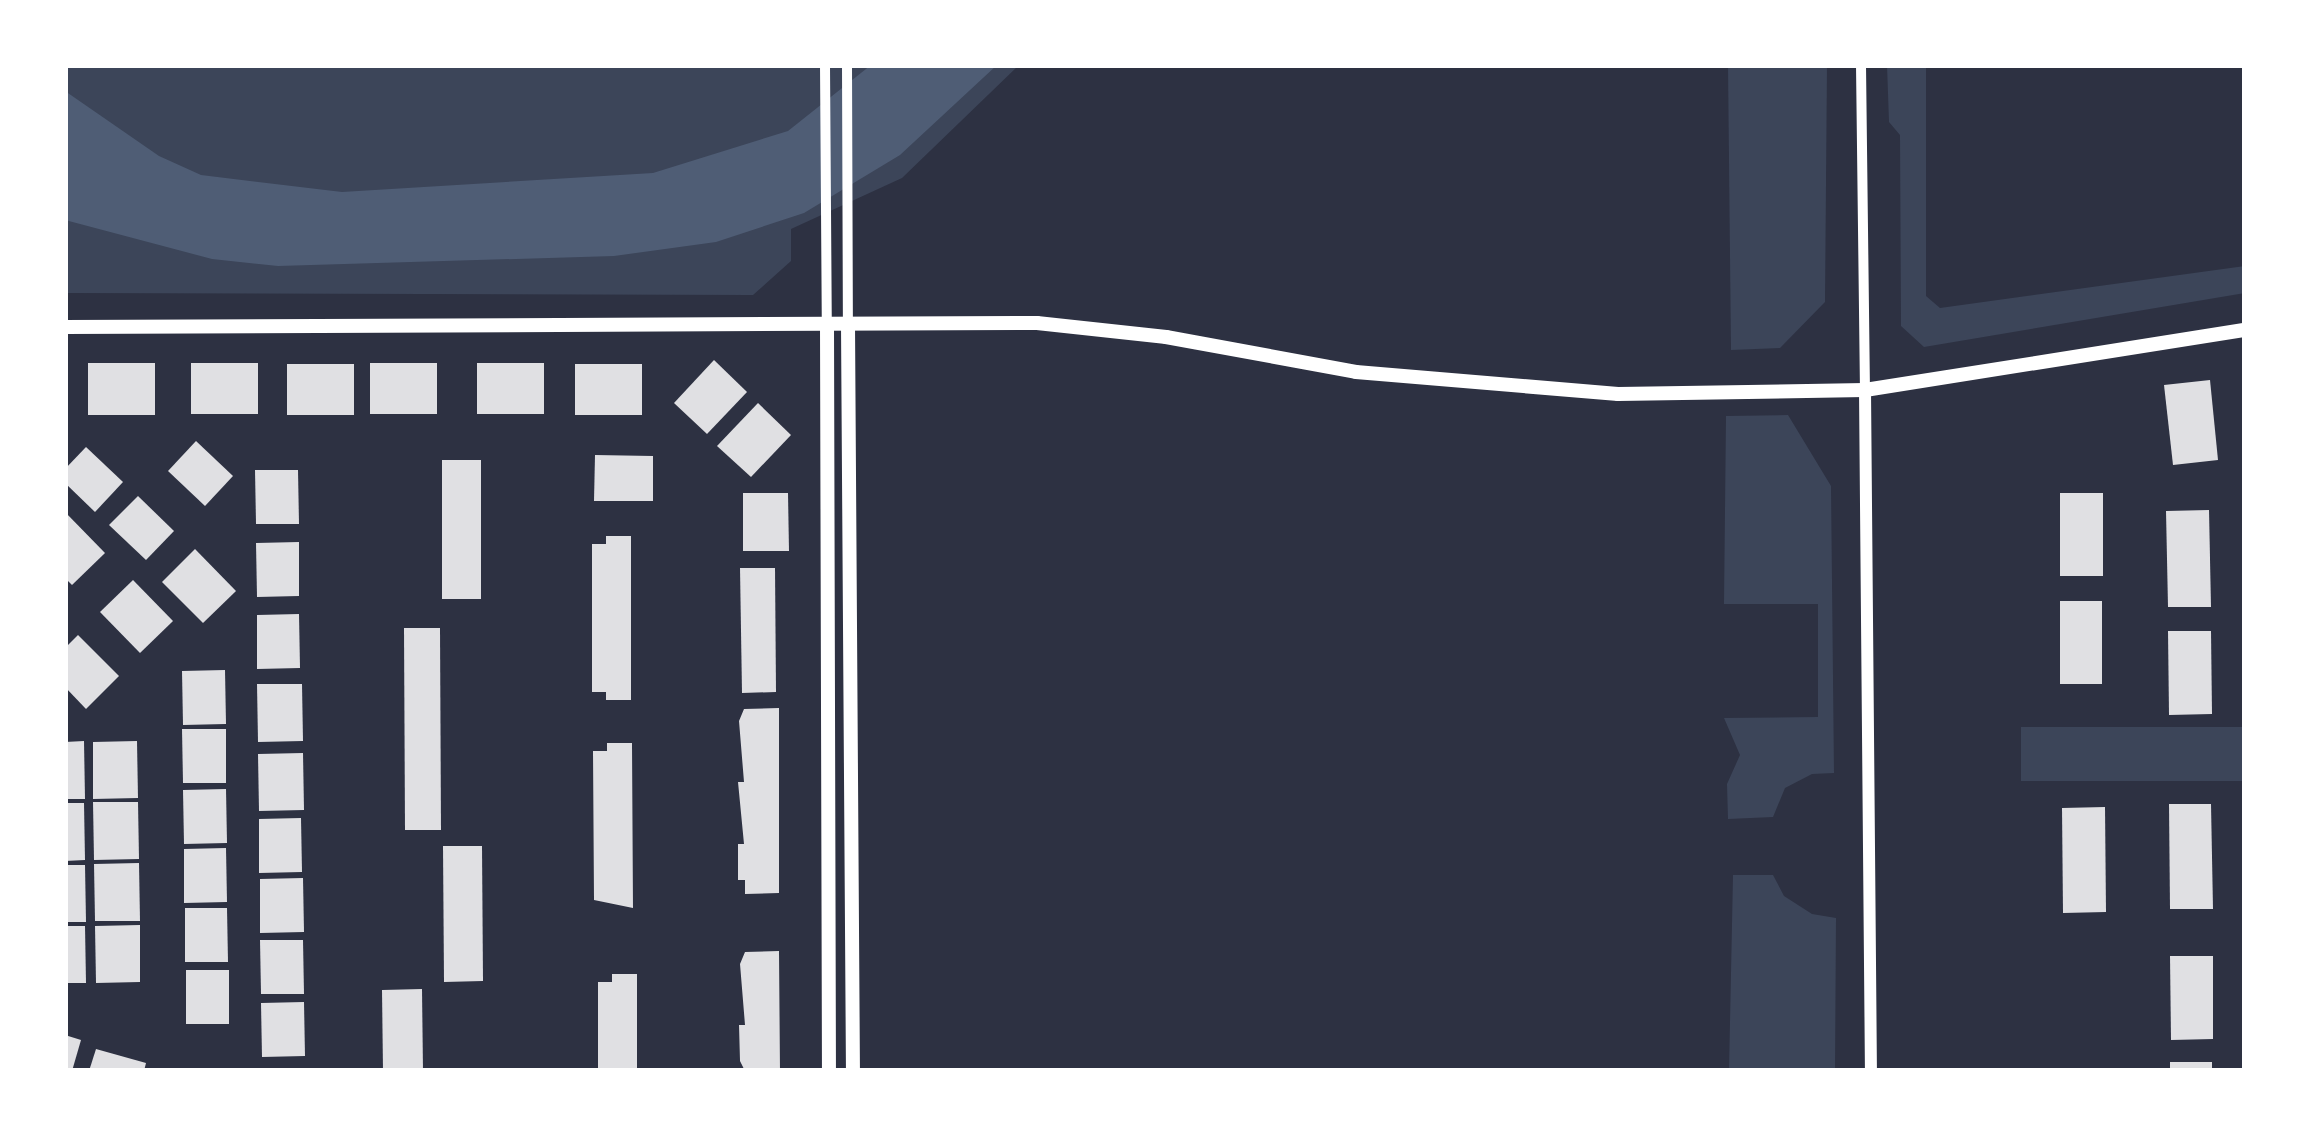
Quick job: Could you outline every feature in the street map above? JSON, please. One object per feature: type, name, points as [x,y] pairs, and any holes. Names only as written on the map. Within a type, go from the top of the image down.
[{"type":"main road","points":[[848,324],[852,1071]]},
{"type":"main road","points":[[65,328],[848,324],[1110,329],[1356,372],[1526,390],[1865,390],[2245,330]]},
{"type":"main road","points":[[827,325],[828,1071]]},
{"type":"street","points":[[825,65],[827,325]]},
{"type":"street","points":[[846,65],[848,324]]},
{"type":"street","points":[[1862,65],[1871,1071]]},
{"type":"shaded area","points":[[65,65],[1019,65],[902,178],[791,229],[791,261],[753,295],[65,293]]},
{"type":"shaded area","points":[[871,65],[997,65],[900,155],[804,213],[716,242],[614,256],[278,266],[212,259],[65,220],[65,91],[159,156],[201,175],[342,192],[653,173],[788,131]]},
{"type":"shaded area","points":[[1728,65],[1827,65],[1825,302],[1780,348],[1731,350]]},
{"type":"shaded area","points":[[1887,65],[1926,65],[1926,296],[1940,308],[2245,266],[2245,293],[1924,347],[1901,326],[1900,135],[1889,122]]},
{"type":"shaded area","points":[[1788,415],[1831,486],[1834,773],[1812,774],[1785,788],[1773,817],[1728,819],[1727,784],[1740,755],[1724,718],[1818,717],[1818,604],[1724,604],[1726,416]]},
{"type":"shaded area","points":[[2021,727],[2245,727],[2245,781],[2021,781]]},
{"type":"shaded area","points":[[1733,875],[1773,875],[1784,896],[1812,914],[1836,918],[1835,1071],[1729,1071]]},
{"type":"building","points":[[714,360],[747,392],[707,434],[674,403]]},
{"type":"building","points":[[88,363],[155,363],[155,415],[88,415]]},
{"type":"building","points":[[191,363],[258,363],[258,414],[191,414]]},
{"type":"building","points":[[370,363],[437,363],[437,414],[370,414]]},
{"type":"building","points":[[477,363],[544,363],[544,414],[477,414]]},
{"type":"building","points":[[287,364],[354,364],[354,415],[287,415]]},
{"type":"building","points":[[575,364],[642,364],[642,415],[575,415]]},
{"type":"building","points":[[2210,380],[2218,460],[2173,465],[2164,385]]},
{"type":"building","points":[[758,403],[791,435],[751,477],[717,446]]},
{"type":"building","points":[[196,441],[233,476],[205,506],[168,471]]},
{"type":"building","points":[[86,447],[123,482],[95,512],[65,483],[65,469]]},
{"type":"building","points":[[595,455],[653,456],[653,501],[594,501]]},
{"type":"building","points":[[442,460],[481,460],[481,599],[442,599]]},
{"type":"building","points":[[255,470],[298,470],[299,524],[256,524]]},
{"type":"building","points":[[743,493],[788,493],[789,551],[743,551]]},
{"type":"building","points":[[2060,493],[2103,493],[2103,576],[2060,576]]},
{"type":"building","points":[[138,496],[174,531],[146,560],[109,525]]},
{"type":"building","points":[[2209,510],[2211,607],[2168,607],[2166,511]]},
{"type":"building","points":[[65,512],[105,553],[72,585],[65,578]]},
{"type":"building","points":[[606,536],[631,536],[631,700],[606,700],[606,692],[592,692],[592,544],[606,544]]},
{"type":"building","points":[[299,542],[299,596],[257,597],[256,543]]},
{"type":"building","points":[[195,549],[236,591],[203,623],[162,582]]},
{"type":"building","points":[[740,568],[775,568],[776,692],[742,693]]},
{"type":"building","points":[[133,580],[173,621],[140,653],[100,612]]},
{"type":"building","points":[[2060,601],[2102,601],[2102,684],[2060,684]]},
{"type":"building","points":[[299,614],[300,668],[257,669],[257,615]]},
{"type":"building","points":[[404,628],[440,628],[441,830],[405,830]]},
{"type":"building","points":[[2168,631],[2211,631],[2212,714],[2169,715]]},
{"type":"building","points":[[78,635],[119,676],[86,709],[65,687],[65,648]]},
{"type":"building","points":[[225,670],[226,724],[183,725],[182,671]]},
{"type":"building","points":[[257,684],[302,684],[303,741],[258,742]]},
{"type":"building","points":[[779,708],[779,893],[745,894],[745,880],[738,880],[738,844],[744,844],[738,782],[744,782],[739,721],[744,709]]},
{"type":"building","points":[[182,729],[226,729],[226,783],[183,783]]},
{"type":"building","points":[[84,741],[85,799],[65,799],[65,742]]},
{"type":"building","points":[[137,741],[138,798],[93,799],[93,742]]},
{"type":"building","points":[[607,743],[632,743],[633,908],[594,900],[593,751],[607,751]]},
{"type":"building","points":[[303,753],[304,810],[259,811],[258,754]]},
{"type":"building","points":[[226,789],[227,843],[184,844],[183,790]]},
{"type":"building","points":[[93,802],[138,802],[139,859],[94,860]]},
{"type":"building","points":[[65,803],[84,803],[85,860],[65,861]]},
{"type":"building","points":[[2169,804],[2211,804],[2213,909],[2170,909]]},
{"type":"building","points":[[2105,807],[2106,912],[2063,913],[2062,808]]},
{"type":"building","points":[[301,818],[302,872],[259,873],[259,819]]},
{"type":"building","points":[[443,846],[482,846],[483,981],[444,982]]},
{"type":"building","points":[[226,848],[227,902],[184,903],[184,849]]},
{"type":"building","points":[[139,863],[140,921],[95,921],[94,864]]},
{"type":"building","points":[[65,865],[85,865],[86,922],[65,922]]},
{"type":"building","points":[[303,878],[304,932],[260,933],[260,879]]},
{"type":"building","points":[[185,908],[227,908],[228,962],[185,962]]},
{"type":"building","points":[[140,925],[140,982],[96,983],[95,926]]},
{"type":"building","points":[[65,926],[85,926],[86,983],[65,983]]},
{"type":"building","points":[[260,940],[303,940],[304,994],[261,994]]},
{"type":"building","points":[[779,951],[780,1071],[745,1071],[740,1061],[739,1025],[745,1025],[740,964],[745,952]]},
{"type":"building","points":[[2170,956],[2213,956],[2213,1039],[2171,1040]]},
{"type":"building","points":[[186,970],[229,970],[229,1024],[186,1024]]},
{"type":"building","points":[[612,974],[637,974],[637,1071],[598,1071],[598,982],[612,982]]},
{"type":"building","points":[[422,989],[423,1071],[383,1071],[382,990]]},
{"type":"building","points":[[304,1002],[305,1056],[262,1057],[261,1003]]},
{"type":"building","points":[[65,1035],[81,1040],[72,1071],[65,1071]]},
{"type":"building","points":[[96,1049],[146,1063],[144,1071],[89,1071]]},
{"type":"building","points":[[2170,1062],[2212,1062],[2212,1071],[2170,1071]]}]
